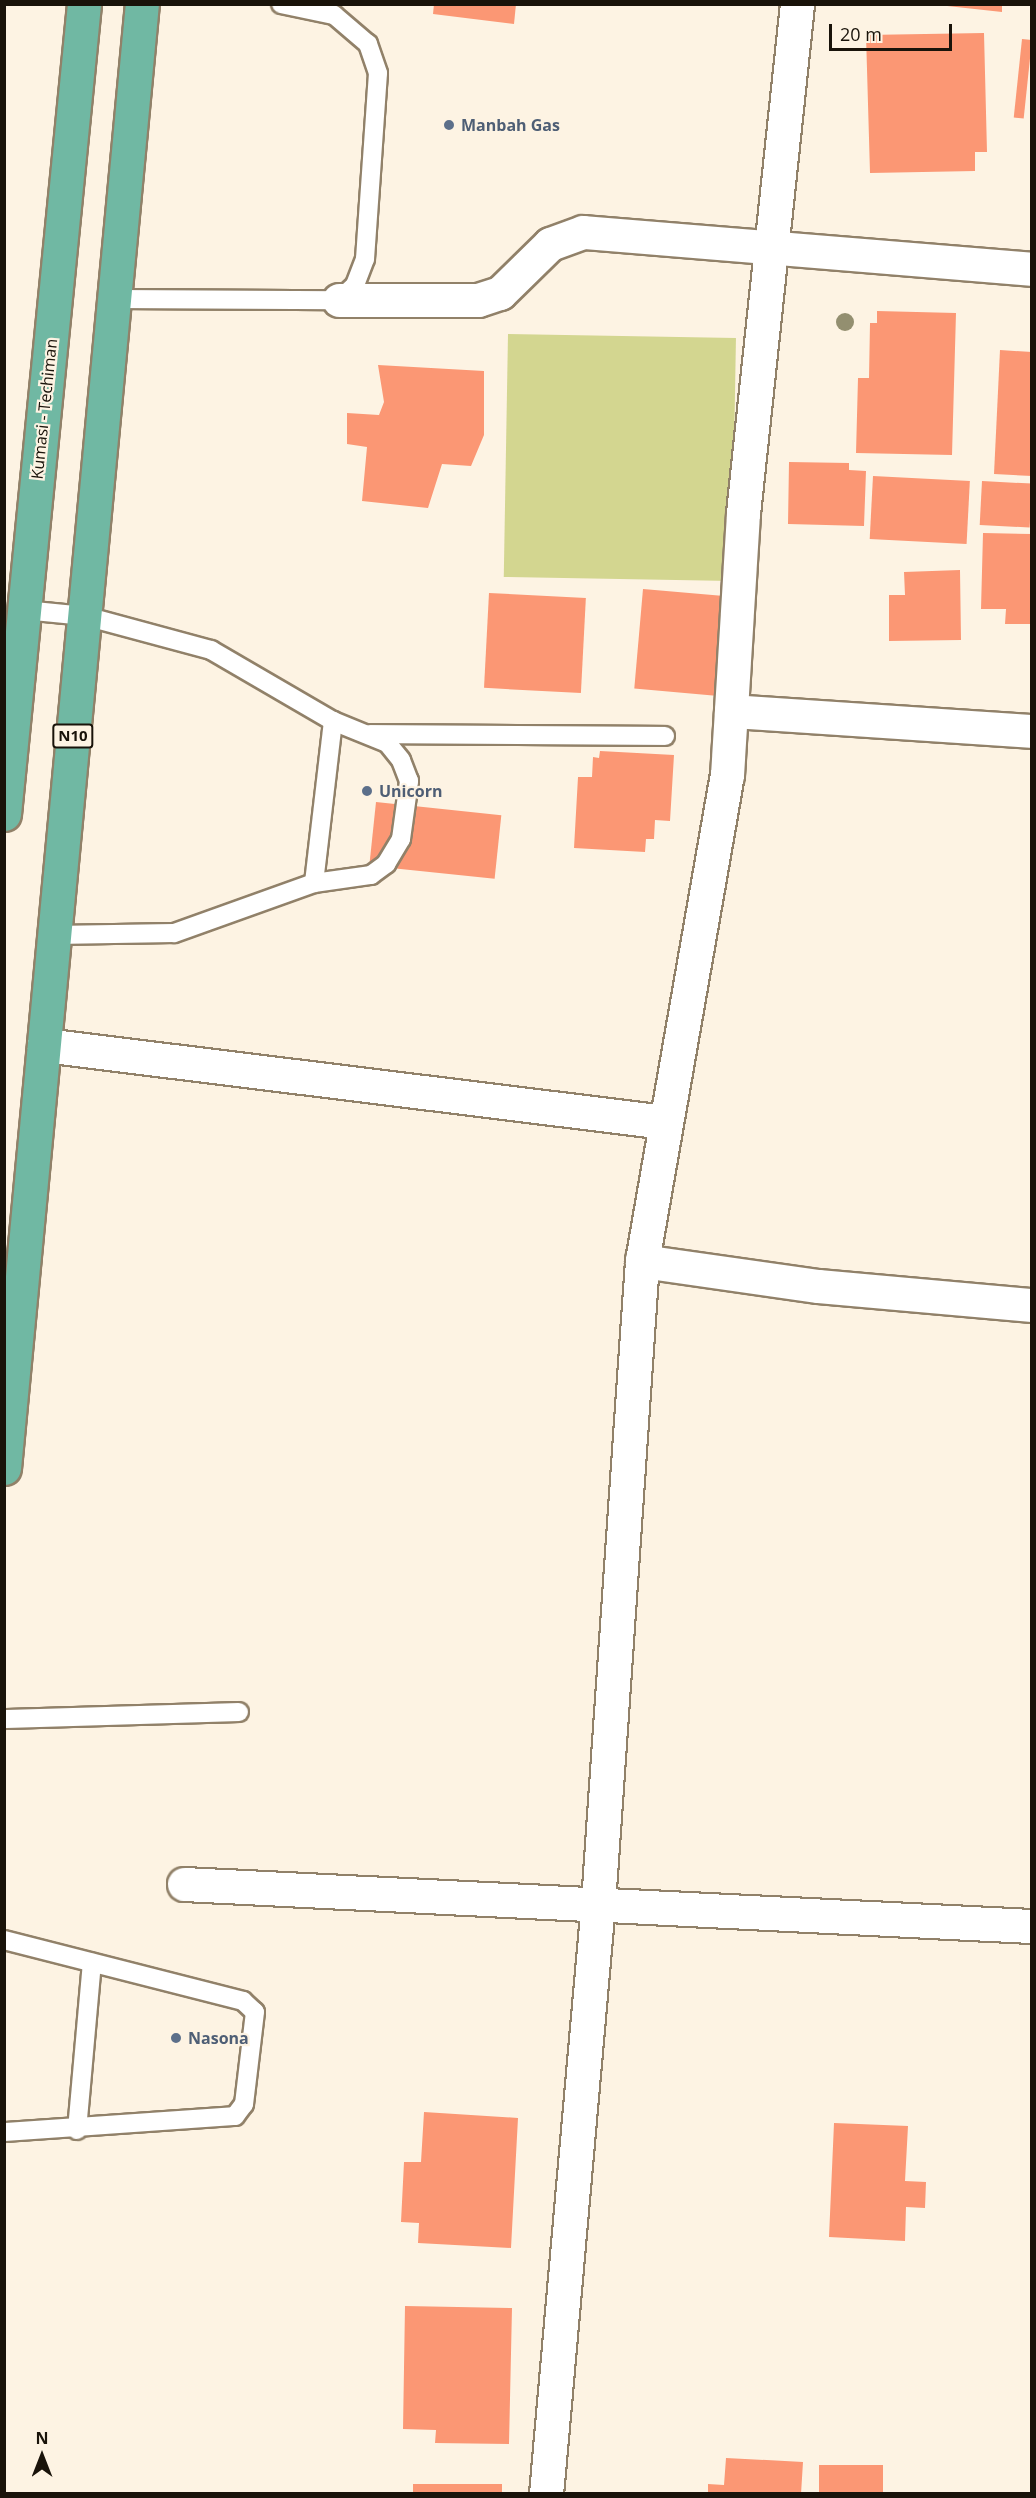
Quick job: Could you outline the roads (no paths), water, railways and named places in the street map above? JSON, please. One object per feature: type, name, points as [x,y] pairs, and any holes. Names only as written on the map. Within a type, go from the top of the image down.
[{"type":"highway","name":"Kumasi - Techiman","points":[[4,814],[10,711],[24,610],[84,4]]},
{"type":"highway","name":"N10","points":[[4,1468],[142,4]]},
{"type":"street","points":[[546,2493],[598,1903],[642,1261],[665,1122],[709,891],[731,711],[743,513],[796,4]]},
{"type":"street","points":[[339,300],[478,300],[500,293],[550,244],[583,232],[1032,268]]},
{"type":"street","points":[[731,711],[1032,731]]},
{"type":"street","points":[[44,1045],[665,1122]]},
{"type":"street","points":[[642,1261],[818,1286],[1032,1305]]},
{"type":"street","points":[[184,1884],[1032,1926]]},
{"type":"lane","points":[[115,299],[339,300],[355,285],[365,259],[378,72],[368,44],[334,15],[281,4]]},
{"type":"lane","points":[[24,610],[85,616],[211,650],[333,721],[370,734],[665,736]]},
{"type":"lane","points":[[314,883],[333,721]]},
{"type":"lane","points":[[54,935],[174,933],[314,883],[371,875],[386,864],[401,839],[409,781],[401,760],[370,734]]},
{"type":"lane","points":[[4,1719],[239,1712]]},
{"type":"lane","points":[[4,1940],[243,2001],[255,2012],[244,2104],[235,2116],[77,2130],[4,2132]]},
{"type":"lane","points":[[77,2130],[92,1963]]},
{"type":"place","name":"Manbah Gas","points":[[449,125]]},
{"type":"place","name":"Unicorn","points":[[367,791]]},
{"type":"place","name":"Nasona","points":[[176,2038]]}]
